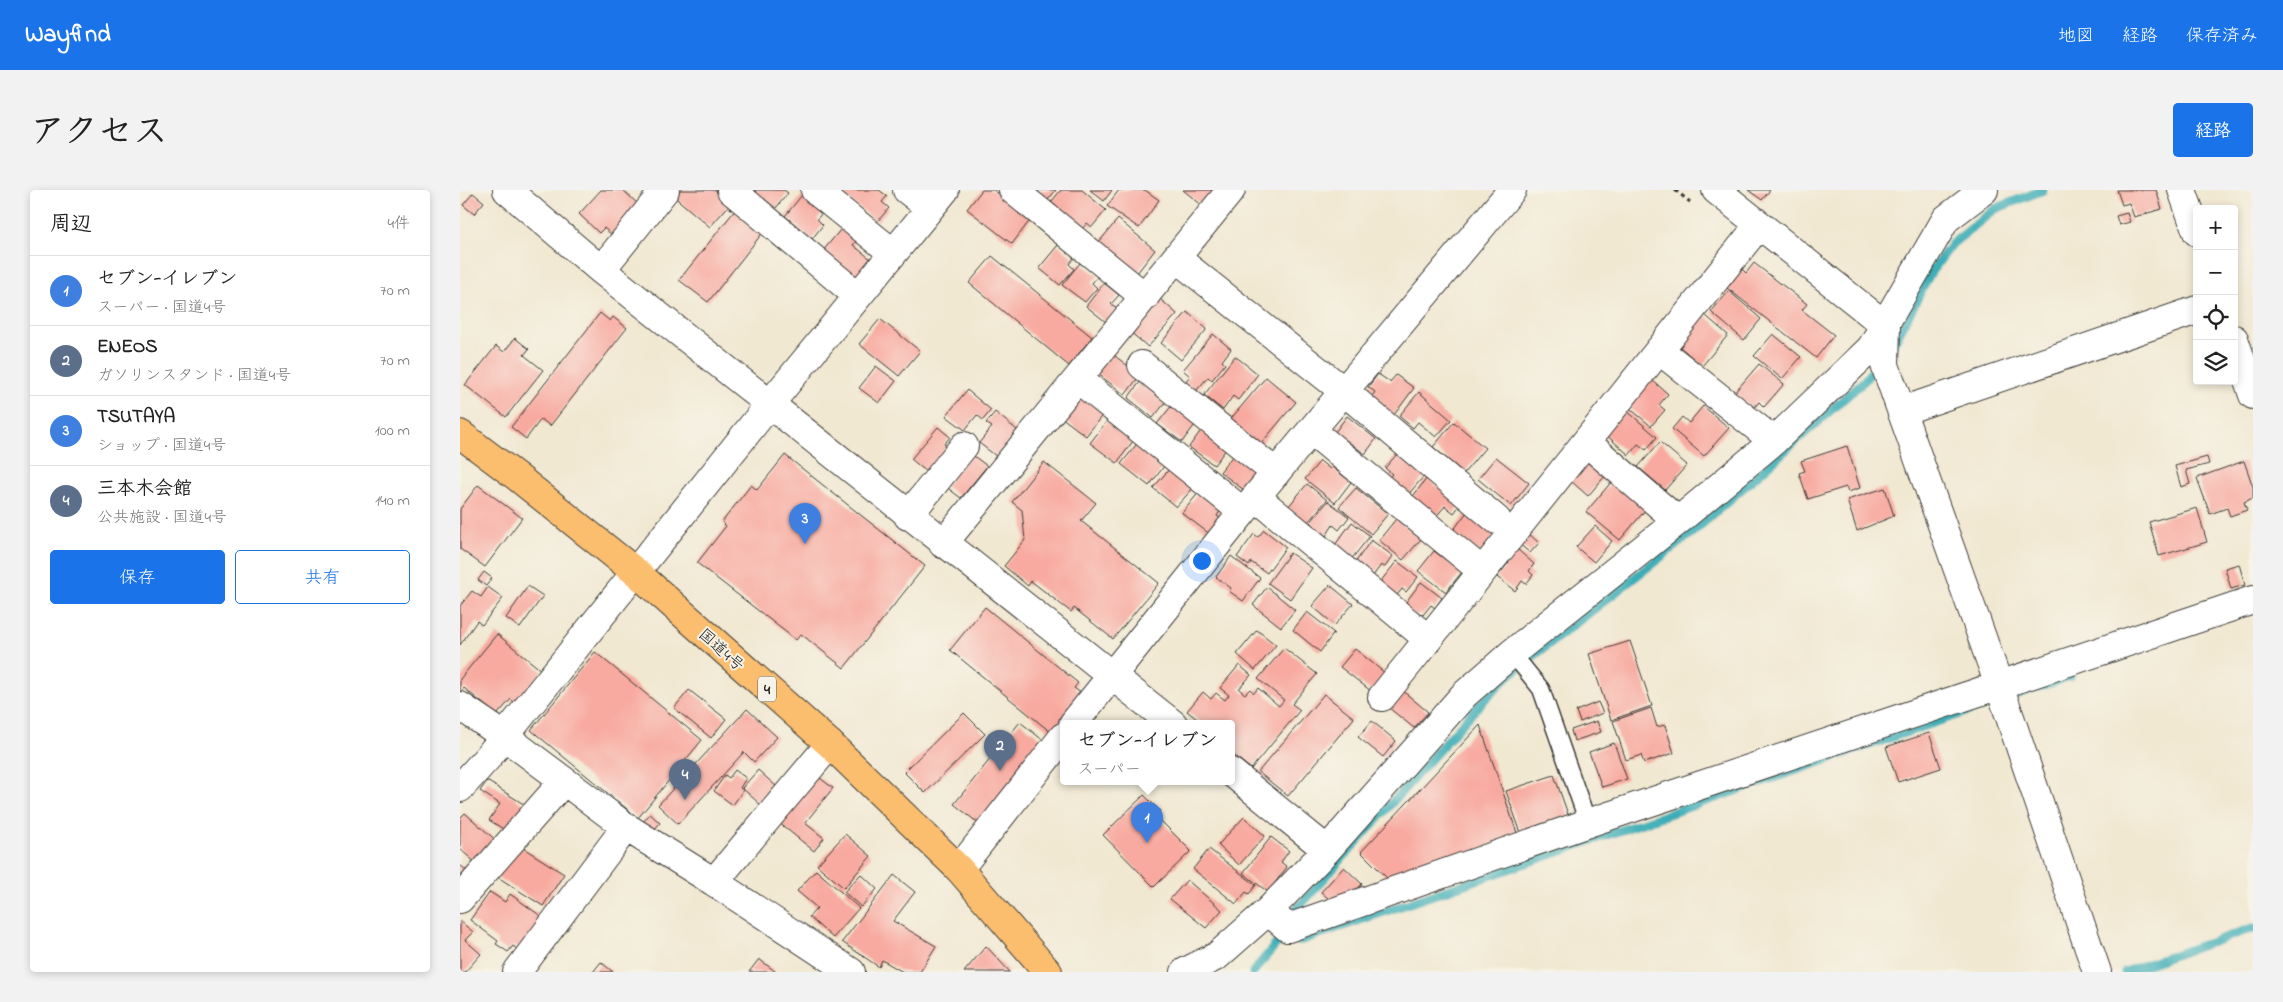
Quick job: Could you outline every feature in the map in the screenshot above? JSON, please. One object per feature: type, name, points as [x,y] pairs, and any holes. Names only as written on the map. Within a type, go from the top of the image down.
[{"type":"highway","name":"国道4号","points":[[460,434],[516,476],[636,573],[830,744],[959,869],[1048,972]]},
{"type":"street","points":[[507,190],[601,270],[769,405],[1168,720]]},
{"type":"street","points":[[601,270],[665,190]]},
{"type":"street","points":[[731,190],[858,296]]},
{"type":"street","points":[[815,190],[893,254]]},
{"type":"street","points":[[460,788],[938,199],[907,190]]},
{"type":"street","points":[[1013,190],[1145,297]]},
{"type":"street","points":[[943,544],[1231,190]]},
{"type":"street","points":[[1076,720],[1249,505],[1512,190]]},
{"type":"street","points":[[1716,190],[1886,326]]},
{"type":"street","points":[[1185,972],[1217,956],[1268,911],[1327,850],[1464,695],[1512,653],[1678,521],[1774,441],[1871,348],[1886,326],[1946,220],[1984,190]]},
{"type":"street","points":[[2182,190],[2193,221]]},
{"type":"street","points":[[1382,697],[1759,225]]},
{"type":"street","points":[[1176,258],[1345,392],[1497,520]]},
{"type":"street","points":[[1902,411],[2193,311]]},
{"type":"street","points":[[1886,326],[1885,365],[1999,685],[2097,972]]},
{"type":"street","points":[[2234,340],[2253,395]]},
{"type":"street","points":[[1659,350],[1774,441]]},
{"type":"street","points":[[1142,365],[1276,473]]},
{"type":"street","points":[[1078,379],[1428,639]]},
{"type":"street","points":[[1312,431],[1482,572]]},
{"type":"street","points":[[1586,442],[1678,521]]},
{"type":"street","points":[[908,516],[964,446]]},
{"type":"street","points":[[1268,911],[1288,928],[1588,823],[2253,600]]},
{"type":"street","points":[[460,706],[504,736],[626,827],[851,972]]},
{"type":"street","points":[[959,869],[1060,741]]},
{"type":"street","points":[[714,882],[830,744]]},
{"type":"street","points":[[1235,775],[1327,850]]},
{"type":"street","points":[[460,899],[564,781]]},
{"type":"street","points":[[517,972],[626,827]]},
{"type":"lane","points":[[1512,653],[1541,689],[1588,823]]},
{"type":"building","points":[[601,190],[623,190],[639,205],[612,235],[604,228],[599,233],[579,214]]},
{"type":"building","points":[[676,190],[717,190],[731,203],[710,227],[672,195]]},
{"type":"building","points":[[744,190],[784,190],[788,193],[772,213]]},
{"type":"building","points":[[841,190],[879,190],[887,196],[882,202],[889,208],[877,222],[840,192]]},
{"type":"building","points":[[982,190],[994,190],[1031,219],[1012,244],[967,209]]},
{"type":"building","points":[[1036,190],[1056,190],[1048,200]]},
{"type":"building","points":[[1061,190],[1082,190],[1106,210],[1092,227],[1087,223],[1082,229],[1051,202]]},
{"type":"building","points":[[1090,190],[1112,190],[1104,201]]},
{"type":"building","points":[[1119,190],[1145,190],[1159,200],[1139,228],[1107,206]]},
{"type":"building","points":[[1183,190],[1215,190],[1203,206]]},
{"type":"building","points":[[1748,190],[1770,190],[1762,200]]},
{"type":"building","points":[[2117,190],[2156,190],[2162,209],[2134,217],[2129,203],[2122,205]]},
{"type":"building","points":[[473,193],[484,202],[474,214],[463,205]]},
{"type":"building","points":[[802,195],[823,212],[817,219],[823,225],[812,239],[785,216]]},
{"type":"building","points":[[736,209],[764,231],[708,302],[679,280]]},
{"type":"building","points":[[2127,213],[2130,222],[2119,225],[2116,216]]},
{"type":"building","points":[[1118,219],[1155,250],[1137,273],[1099,242]]},
{"type":"building","points":[[841,229],[856,241],[853,245],[872,260],[856,280],[822,252]]},
{"type":"building","points":[[1058,245],[1074,258],[1069,264],[1074,269],[1060,285],[1039,268]]},
{"type":"building","points":[[992,256],[1092,337],[1069,366],[969,283]]},
{"type":"building","points":[[1080,263],[1098,276],[1092,283],[1097,288],[1085,302],[1062,285]]},
{"type":"building","points":[[1754,263],[1807,304],[1802,310],[1834,335],[1816,358],[1727,288],[1742,269],[1746,273]]},
{"type":"building","points":[[1104,283],[1119,295],[1111,304],[1117,308],[1106,322],[1086,306]]},
{"type":"building","points":[[1729,291],[1761,319],[1744,340],[1711,312]]},
{"type":"building","points":[[1158,297],[1177,314],[1148,347],[1129,331]]},
{"type":"building","points":[[1187,312],[1207,329],[1181,360],[1161,343]]},
{"type":"building","points":[[600,313],[610,321],[613,317],[627,328],[550,426],[541,419],[526,439],[511,427]]},
{"type":"building","points":[[1705,315],[1728,335],[1702,366],[1679,346]]},
{"type":"building","points":[[880,319],[920,351],[899,376],[859,344]]},
{"type":"building","points":[[1213,334],[1231,349],[1222,361],[1225,364],[1212,380],[1208,377],[1196,391],[1185,382],[1190,376],[1183,370]]},
{"type":"building","points":[[1773,334],[1801,357],[1782,379],[1754,356]]},
{"type":"building","points":[[515,338],[529,349],[524,355],[543,370],[506,417],[465,385],[496,346],[504,352]]},
{"type":"building","points":[[1111,353],[1140,375],[1125,395],[1097,373]]},
{"type":"building","points":[[1235,356],[1258,374],[1238,400],[1233,396],[1223,410],[1204,395]]},
{"type":"building","points":[[1759,364],[1784,384],[1764,407],[1759,402],[1753,409],[1734,393]]},
{"type":"building","points":[[876,366],[896,381],[879,403],[859,388]]},
{"type":"building","points":[[1378,374],[1390,382],[1396,375],[1414,388],[1394,415],[1371,398],[1375,392],[1368,387]]},
{"type":"building","points":[[1266,377],[1296,402],[1259,446],[1229,421]]},
{"type":"building","points":[[1143,378],[1169,398],[1153,418],[1128,398]]},
{"type":"building","points":[[1651,379],[1668,394],[1659,405],[1665,410],[1651,426],[1627,406]]},
{"type":"building","points":[[967,390],[991,410],[983,420],[977,415],[965,430],[946,416]]},
{"type":"building","points":[[1419,392],[1451,420],[1436,437],[1418,422],[1413,428],[1399,416]]},
{"type":"building","points":[[1082,395],[1104,413],[1086,436],[1061,417],[1075,399],[1078,401]]},
{"type":"building","points":[[1173,404],[1197,422],[1182,442],[1157,424]]},
{"type":"building","points":[[1703,406],[1729,428],[1704,456],[1672,429],[1682,417],[1689,423]]},
{"type":"building","points":[[1626,410],[1657,437],[1646,450],[1638,444],[1629,455],[1605,434]]},
{"type":"building","points":[[995,412],[1017,430],[996,456],[979,443],[992,427],[986,423]]},
{"type":"building","points":[[1347,416],[1376,439],[1365,454],[1335,432]]},
{"type":"building","points":[[1110,417],[1133,441],[1117,463],[1090,443]]},
{"type":"building","points":[[1454,422],[1485,448],[1464,473],[1433,447]]},
{"type":"building","points":[[938,427],[950,437],[944,444],[949,448],[928,473],[911,459]]},
{"type":"building","points":[[1202,429],[1227,448],[1214,465],[1189,447]]},
{"type":"building","points":[[1140,440],[1165,465],[1149,486],[1121,464]]},
{"type":"building","points":[[1660,442],[1687,465],[1665,490],[1638,467]]},
{"type":"building","points":[[1847,446],[1860,488],[1848,492],[1846,487],[1808,499],[1799,473],[1805,471],[1801,461]]},
{"type":"building","points":[[971,454],[987,466],[961,498],[945,486]]},
{"type":"building","points":[[1234,454],[1258,472],[1244,490],[1220,472]]},
{"type":"building","points":[[1397,454],[1424,476],[1406,497],[1387,480],[1392,474],[1385,468]]},
{"type":"building","points":[[785,455],[925,566],[844,668],[801,634],[796,640],[697,563],[726,526],[722,522],[751,485],[757,490]]},
{"type":"building","points":[[1496,457],[1529,483],[1511,506],[1478,479]]},
{"type":"building","points":[[2207,457],[2209,464],[2186,470],[2190,484],[2181,487],[2175,466]]},
{"type":"building","points":[[1320,461],[1330,469],[1332,467],[1351,482],[1335,503],[1305,479]]},
{"type":"building","points":[[1588,461],[1605,476],[1588,496],[1571,481]]},
{"type":"building","points":[[2244,461],[2253,487],[2253,498],[2244,502],[2247,510],[2230,516],[2227,508],[2210,514],[2197,478]]},
{"type":"building","points":[[1044,462],[1096,503],[1081,521],[1159,583],[1113,639],[1074,608],[1071,612],[1031,581],[1028,586],[1004,566],[1025,540],[1022,510],[1012,502]]},
{"type":"building","points":[[1172,466],[1195,486],[1176,507],[1153,488]]},
{"type":"building","points":[[1427,478],[1460,505],[1454,513],[1445,506],[1434,519],[1410,500]]},
{"type":"building","points":[[1613,480],[1647,508],[1620,540],[1586,512]]},
{"type":"building","points":[[1307,484],[1327,500],[1307,523],[1288,507]]},
{"type":"building","points":[[478,485],[522,518],[485,567],[460,549],[460,509]]},
{"type":"building","points":[[1356,488],[1388,514],[1371,534],[1339,507]]},
{"type":"building","points":[[1885,488],[1894,516],[1857,531],[1847,500]]},
{"type":"building","points":[[1200,491],[1222,508],[1217,516],[1222,520],[1211,535],[1182,513]]},
{"type":"building","points":[[1328,501],[1349,517],[1339,530],[1333,525],[1326,536],[1310,523]]},
{"type":"building","points":[[2197,508],[2207,542],[2159,556],[2149,522]]},
{"type":"building","points":[[1467,512],[1496,534],[1481,553],[1452,532]]},
{"type":"building","points":[[1396,519],[1421,539],[1403,560],[1379,540]]},
{"type":"building","points":[[1352,522],[1370,536],[1349,562],[1332,549]]},
{"type":"building","points":[[1595,526],[1612,541],[1594,562],[1576,547]]},
{"type":"building","points":[[1264,530],[1286,547],[1267,573],[1251,562],[1249,566],[1237,557],[1254,534],[1258,537]]},
{"type":"building","points":[[1527,532],[1539,543],[1530,553],[1518,543]]},
{"type":"building","points":[[1371,540],[1393,556],[1385,567],[1381,565],[1370,580],[1355,563]]},
{"type":"building","points":[[1518,550],[1534,564],[1529,571],[1533,575],[1526,584],[1522,581],[1515,591],[1497,577],[1509,562],[1504,558],[1509,551],[1514,554]]},
{"type":"building","points":[[1434,551],[1462,572],[1446,592],[1418,571]]},
{"type":"building","points":[[1290,553],[1312,568],[1290,599],[1268,583]]},
{"type":"building","points":[[1231,556],[1260,578],[1243,601],[1229,591],[1231,588],[1216,577]]},
{"type":"building","points":[[1397,561],[1418,577],[1406,592],[1402,589],[1393,600],[1376,587]]},
{"type":"building","points":[[2239,564],[2245,585],[2231,589],[2225,568]]},
{"type":"building","points":[[484,572],[492,578],[486,586],[478,580]]},
{"type":"building","points":[[1421,582],[1442,598],[1435,608],[1431,605],[1423,615],[1419,613],[1416,616],[1403,606]]},
{"type":"building","points":[[1330,585],[1353,604],[1335,625],[1312,606]]},
{"type":"building","points":[[528,586],[543,596],[520,628],[506,618]]},
{"type":"building","points":[[488,587],[503,598],[482,625],[477,621],[460,645],[460,606],[472,591],[481,597]]},
{"type":"building","points":[[1267,587],[1295,610],[1281,627],[1253,605]]},
{"type":"building","points":[[985,607],[1078,683],[1074,688],[1085,696],[1065,720],[1060,720],[1060,726],[1053,734],[950,650]]},
{"type":"building","points":[[1307,612],[1334,633],[1320,652],[1293,630]]},
{"type":"building","points":[[1257,630],[1276,645],[1255,670],[1237,654]]},
{"type":"building","points":[[497,634],[542,671],[515,703],[511,699],[497,715],[464,688],[460,693],[460,679]]},
{"type":"building","points":[[1630,641],[1652,706],[1611,720],[1589,654]]},
{"type":"building","points":[[1284,648],[1317,674],[1292,704],[1300,710],[1251,769],[1235,756],[1235,720],[1198,720],[1187,711],[1203,692],[1211,699],[1216,693],[1225,700],[1229,695],[1220,688],[1239,665],[1251,675],[1239,689],[1245,694],[1250,689],[1254,693],[1258,688],[1279,706],[1284,700],[1258,679]]},
{"type":"building","points":[[1355,649],[1385,673],[1371,691],[1340,667]]},
{"type":"building","points":[[595,652],[702,740],[638,818],[531,730]]},
{"type":"building","points":[[689,690],[726,719],[711,738],[674,708]]},
{"type":"building","points":[[1403,691],[1428,712],[1414,728],[1389,708]]},
{"type":"building","points":[[1324,694],[1354,718],[1288,796],[1258,772]]},
{"type":"building","points":[[1598,702],[1603,713],[1580,722],[1576,711]]},
{"type":"building","points":[[1651,708],[1657,727],[1665,725],[1674,753],[1644,763],[1641,755],[1626,760],[1613,721]]},
{"type":"building","points":[[747,709],[777,737],[754,762],[744,752],[678,824],[658,805]]},
{"type":"building","points":[[964,713],[985,734],[925,793],[904,772]]},
{"type":"building","points":[[1372,721],[1396,741],[1383,757],[1358,737]]},
{"type":"building","points":[[1597,721],[1601,732],[1574,741],[1571,730]]},
{"type":"building","points":[[1020,722],[1044,741],[978,823],[954,804]]},
{"type":"building","points":[[1480,725],[1518,836],[1390,881],[1361,852]]},
{"type":"building","points":[[1929,733],[1941,768],[1898,782],[1886,747]]},
{"type":"building","points":[[1614,743],[1627,779],[1602,787],[1589,752]]},
{"type":"building","points":[[735,770],[746,778],[740,788],[743,790],[733,805],[714,791],[725,775],[729,778]]},
{"type":"building","points":[[758,770],[778,788],[762,806],[742,788]]},
{"type":"building","points":[[816,775],[833,788],[805,823],[824,838],[814,851],[778,822]]},
{"type":"building","points":[[1554,775],[1569,817],[1521,833],[1506,791]]},
{"type":"building","points":[[487,781],[525,805],[508,832],[489,820],[500,804],[480,791]]},
{"type":"building","points":[[1144,795],[1160,811],[1155,815],[1191,851],[1154,887],[1103,835]]},
{"type":"building","points":[[465,813],[499,843],[479,866],[460,849],[460,818]]},
{"type":"building","points":[[650,814],[660,823],[651,833],[641,824]]},
{"type":"building","points":[[1244,817],[1265,836],[1239,865],[1218,845]]},
{"type":"building","points":[[845,834],[871,856],[844,888],[817,865]]},
{"type":"building","points":[[1271,837],[1289,851],[1281,862],[1287,867],[1268,892],[1243,873]]},
{"type":"building","points":[[517,844],[564,874],[543,906],[496,876]]},
{"type":"building","points":[[1209,849],[1256,885],[1249,894],[1246,892],[1236,904],[1193,869]]},
{"type":"building","points":[[460,865],[468,872],[460,882]]},
{"type":"building","points":[[1344,867],[1362,884],[1356,891],[1330,900],[1321,892]]},
{"type":"building","points":[[816,870],[859,908],[833,938],[809,917],[817,908],[797,891]]},
{"type":"building","points":[[861,874],[877,889],[861,907],[844,892]]},
{"type":"building","points":[[894,875],[915,892],[893,921],[936,946],[920,972],[903,972],[882,960],[879,967],[842,942]]},
{"type":"building","points":[[1187,880],[1222,910],[1206,928],[1170,899]]},
{"type":"building","points":[[490,892],[505,902],[510,894],[545,919],[521,952],[513,946],[508,952],[496,944],[498,941],[470,920]]},
{"type":"building","points":[[460,921],[473,932],[465,940],[481,954],[465,972],[460,972]]},
{"type":"building","points":[[986,946],[1010,972],[964,972]]},
{"type":"building","points":[[759,959],[776,972],[749,972]]},
{"type":"building","points":[[601,962],[613,972],[593,972]]},
{"type":"waterway","points":[[1894,343],[1931,272],[1952,244],[1995,209],[2043,190]]},
{"type":"waterway","points":[[1253,972],[1277,943],[1298,908],[1479,705],[1508,676],[1693,532],[1864,381],[1878,363]]},
{"type":"waterway","points":[[1299,941],[2070,676]]},
{"type":"waterway","points":[[2125,972],[2253,928]]},
{"type":"place","name":"TSUTAYA","points":[[805,544]]},
{"type":"place","name":"ENEOS","points":[[1000,771]]},
{"type":"place","name":"三本木会館","points":[[685,800]]},
{"type":"place","name":"セブン-イレブン","points":[[1147,843]]}]
